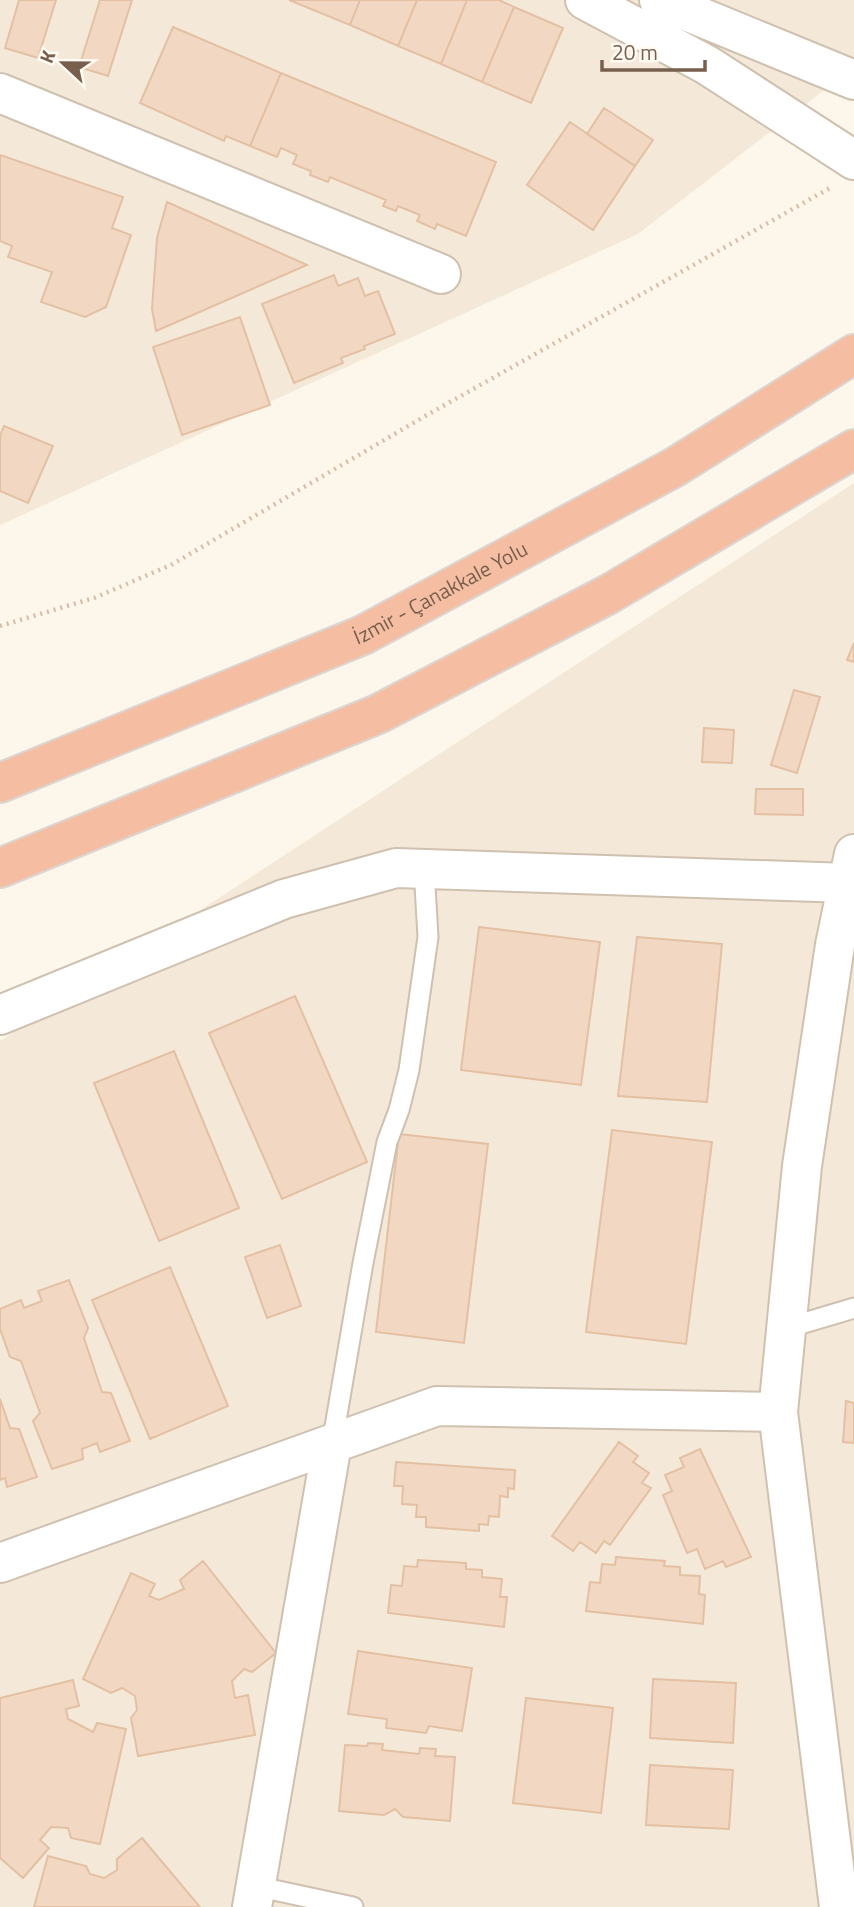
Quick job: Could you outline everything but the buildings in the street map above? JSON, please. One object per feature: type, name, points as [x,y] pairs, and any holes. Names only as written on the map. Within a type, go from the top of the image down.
[{"type":"highway","name":"İzmir - Çanakkale Yolu","points":[[0,783],[363,635],[675,467],[854,354]]},
{"type":"highway","points":[[0,868],[378,714],[609,594],[854,449]]},
{"type":"street","points":[[585,0],[707,65],[854,160]]},
{"type":"street","points":[[659,0],[854,80]]},
{"type":"street","points":[[0,93],[441,274]]},
{"type":"street","points":[[816,471],[854,462]]},
{"type":"street","points":[[0,1015],[284,899],[396,867],[851,869],[835,945],[802,1166],[778,1412],[839,1907]]},
{"type":"street","points":[[0,1563],[437,1406],[778,1412]]},
{"type":"street","points":[[253,1896],[332,1444]]},
{"type":"street","points":[[844,1907],[854,1898]]},
{"type":"lane","points":[[332,1444],[387,1142],[409,1070],[428,937],[424,869]]},
{"type":"lane","points":[[787,1328],[854,1308]]},
{"type":"lane","points":[[253,1896],[353,1907]]},
{"type":"path","points":[[0,626],[94,598],[171,565],[428,415],[825,192]]},
{"type":"shaded area","points":[[0,0],[854,0],[854,67],[638,234],[0,525]]},
{"type":"shaded area","points":[[854,483],[854,1907],[0,1907],[0,1041]]}]
